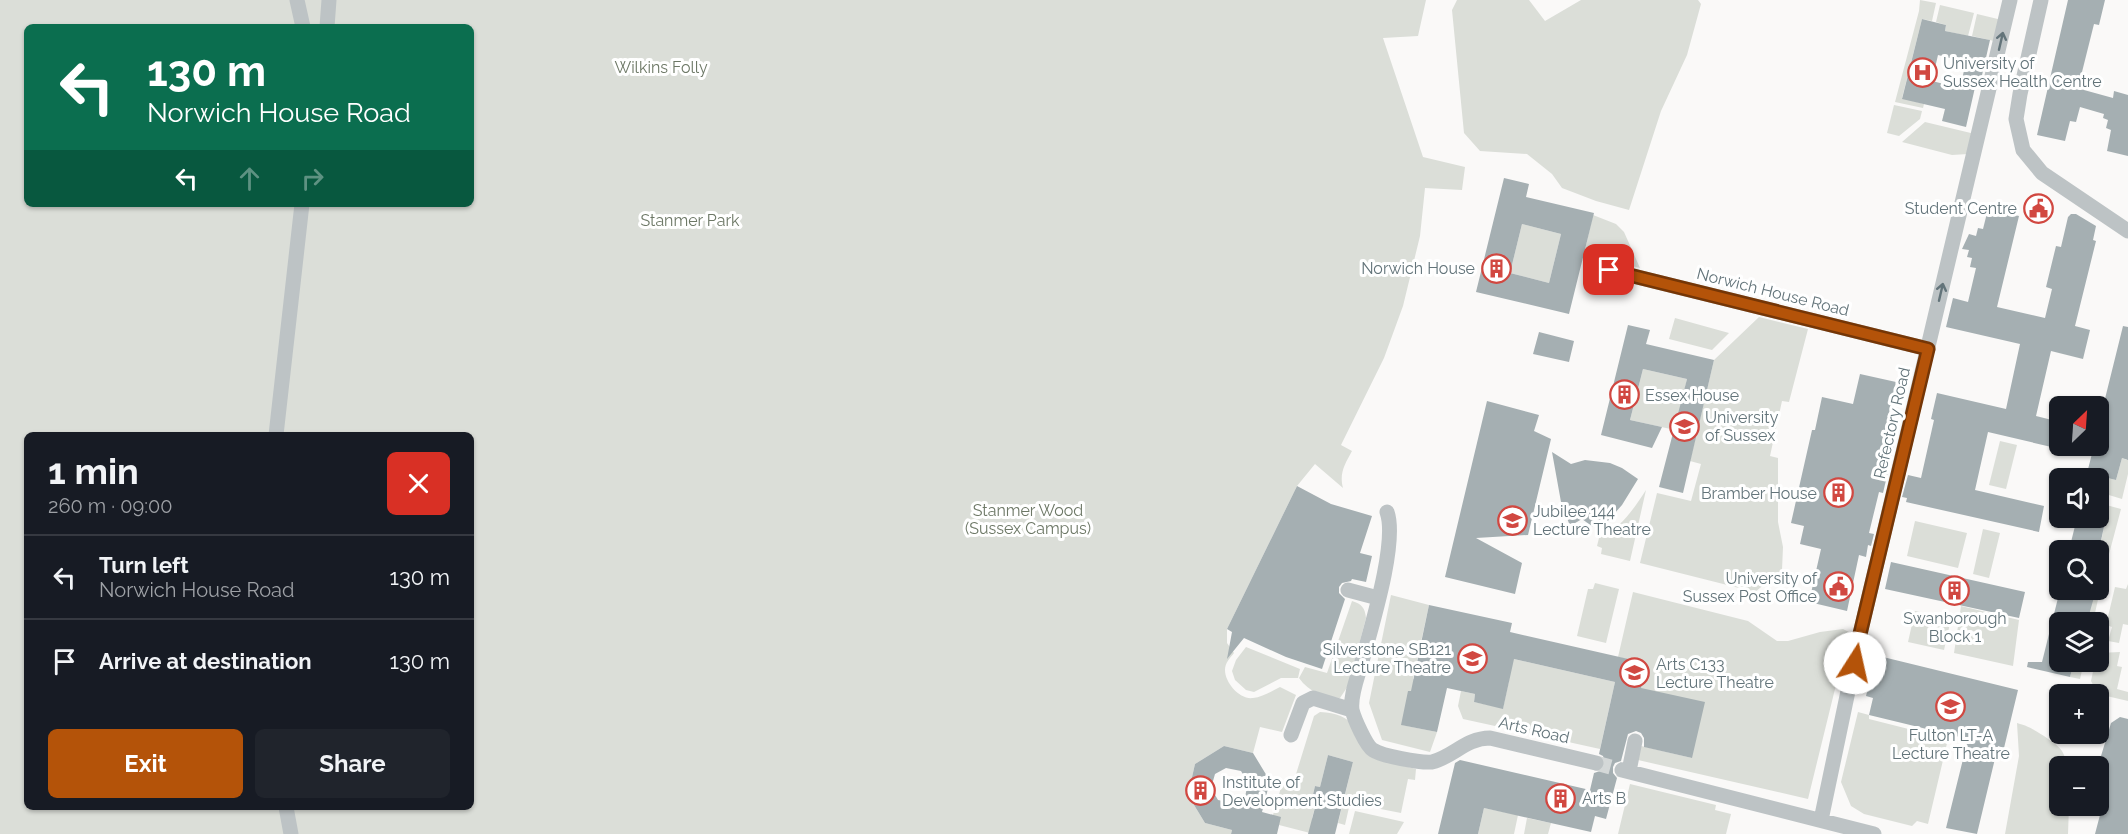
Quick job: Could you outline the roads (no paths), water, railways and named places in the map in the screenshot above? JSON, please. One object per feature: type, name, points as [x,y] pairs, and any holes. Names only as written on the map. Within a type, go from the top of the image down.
[{"type":"street","points":[[297,0],[302,24]]},
{"type":"street","points":[[327,24],[329,0]]},
{"type":"street","name":"Refectory Road","points":[[1821,820],[1860,634],[2010,0]]},
{"type":"street","points":[[2041,0],[2016,119],[2023,150],[2042,173],[2128,231]]},
{"type":"street","points":[[276,432],[302,207]]},
{"type":"street","name":"Norwich House Road","points":[[1609,270],[1928,349]]},
{"type":"street","points":[[1291,735],[1303,703],[1313,698],[1352,710],[1353,695],[1378,598],[1390,536],[1387,512]]},
{"type":"street","points":[[1348,590],[1378,598]]},
{"type":"street","name":"Arts Road","points":[[1352,710],[1368,746],[1379,753],[1432,762],[1440,760],[1475,740],[1490,738],[1596,764]]},
{"type":"street","points":[[1635,741],[1625,771],[1874,834]]},
{"type":"street","points":[[287,810],[291,834]]},
{"type":"tunnel","points":[[1596,763],[1622,770]]},
{"type":"place","name":"University of Sussex Health Centre","points":[[1922,72]]},
{"type":"place","name":"Student Centre","points":[[2038,208]]},
{"type":"place","name":"Norwich House","points":[[1496,268]]},
{"type":"place","name":"Essex House","points":[[1624,395]]},
{"type":"place","name":"University of Sussex","points":[[1684,426]]},
{"type":"place","name":"Bramber House","points":[[1838,493]]},
{"type":"place","name":"Jubilee 144 Lecture Theatre","points":[[1512,520]]},
{"type":"place","name":"University of Sussex Post Office","points":[[1838,587]]},
{"type":"place","name":"Swanborough Block 1","points":[[1955,590]]},
{"type":"place","name":"Silverstone SB121 Lecture Theatre","points":[[1472,658]]},
{"type":"place","name":"Arts C133 Lecture Theatre","points":[[1635,673]]},
{"type":"place","name":"Fulton LT-A Lecture Theatre","points":[[1951,707]]},
{"type":"place","name":"Institute of Development Studies","points":[[1201,791]]},
{"type":"place","name":"Arts B","points":[[1561,798]]},
{"type":"park label","name":"Wilkins Folly","points":[[661,67]]},
{"type":"park label","name":"Stanmer Park","points":[[690,220]]},
{"type":"park label","name":"Stanmer Wood (Sussex Campus)","points":[[1028,519]]}]
